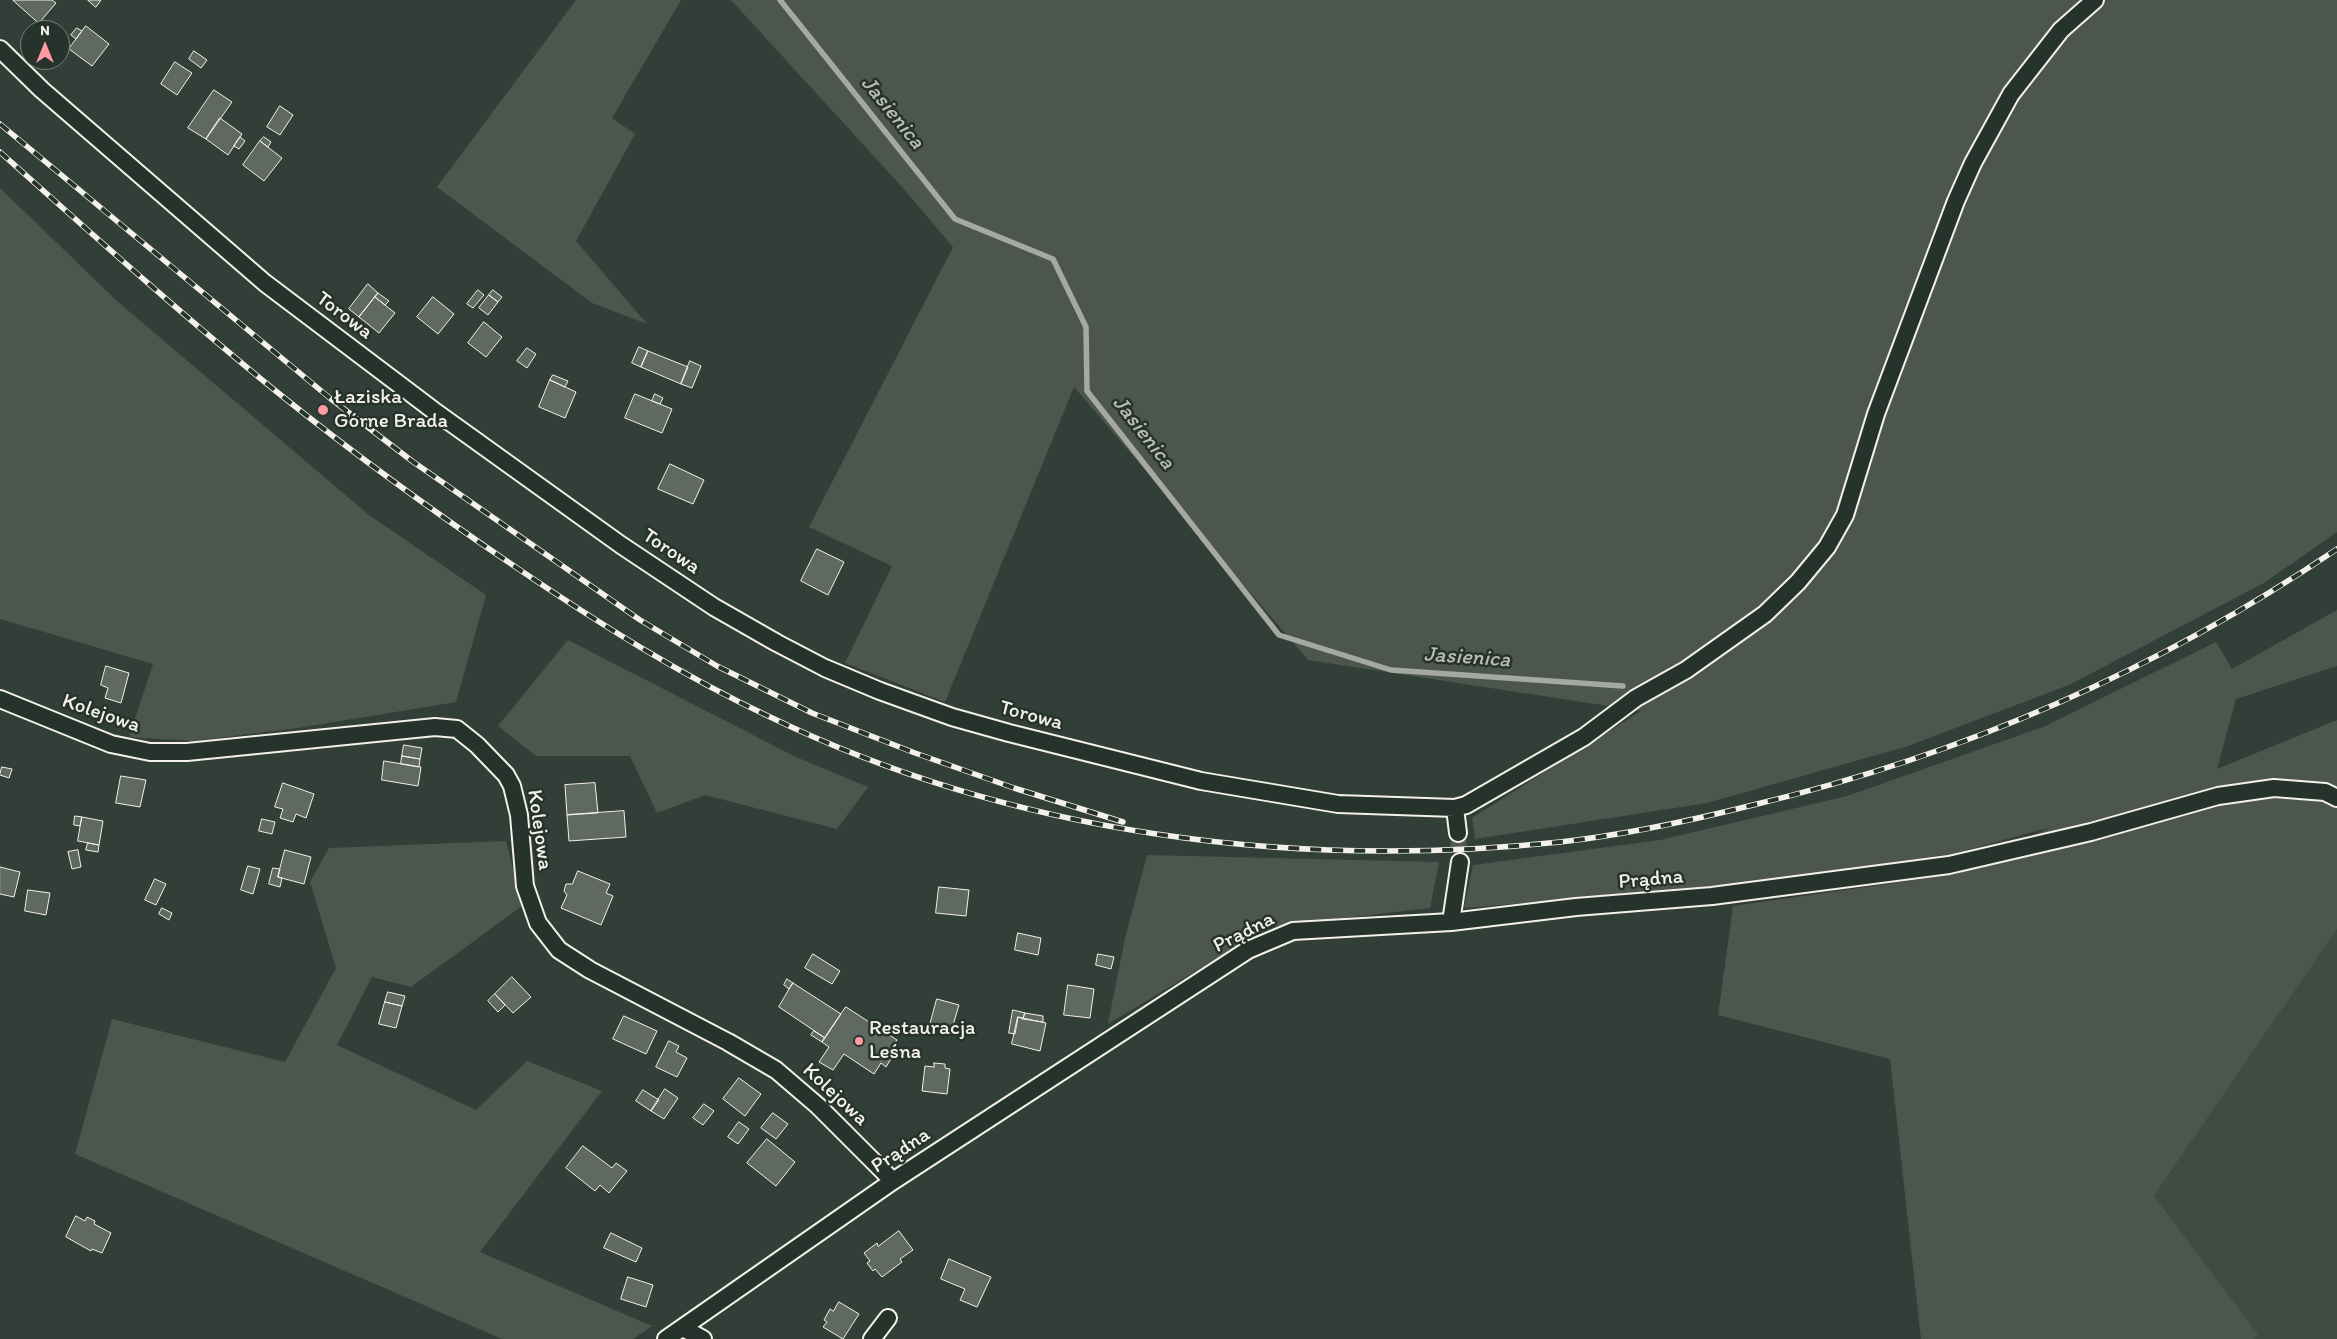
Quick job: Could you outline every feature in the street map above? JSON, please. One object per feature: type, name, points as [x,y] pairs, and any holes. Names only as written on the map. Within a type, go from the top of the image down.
[{"type":"street","points":[[1458,833],[1454,808],[1466,805],[1584,737],[1636,698],[1686,670],[1765,614],[1798,582],[1827,546],[1845,515],[1876,414],[1956,201],[1973,162],[2011,94],[2061,30],[2095,0]]},
{"type":"street","name":"Torowa","points":[[0,49],[42,90],[273,288],[433,410],[622,545],[714,607],[777,643],[825,668],[880,691],[952,716],[1009,733],[1183,777],[1282,796],[1338,804],[1454,808]]},
{"type":"street","name":"Kolejowa","points":[[0,699],[111,744],[150,752],[187,752],[435,727],[457,729],[494,761],[512,786],[519,815],[525,886],[538,923],[559,950],[590,970],[728,1042],[776,1070],[818,1106],[892,1181]]},
{"type":"street","name":"Prądna","points":[[666,1339],[892,1181],[1248,950],[1294,931],[1451,922],[1576,907],[1712,896],[1950,865],[2091,832],[2218,796],[2274,788],[2325,792],[2337,798]]},
{"type":"street","points":[[1451,922],[1460,862]]},
{"type":"street","points":[[872,1339],[888,1318]]},
{"type":"street","points":[[684,1328],[703,1339]]},
{"type":"shaded area","points":[[576,0],[681,0],[612,118],[635,134],[576,241],[647,324],[592,303],[437,187]]},
{"type":"shaded area","points":[[731,0],[2337,0],[2337,532],[2264,583],[2069,685],[1905,747],[1707,803],[1475,839],[1472,818],[1641,711],[1308,660],[1074,387],[945,702],[845,663],[892,566],[809,527],[953,247],[902,187]]},
{"type":"shaded area","points":[[0,188],[117,301],[369,515],[486,595],[456,702],[298,728],[194,741],[129,737],[153,664],[0,619]]},
{"type":"shaded area","points":[[2337,610],[2337,666],[2236,699],[2217,769],[2337,720],[2337,929],[2154,1196],[2258,1334],[2254,1339],[1921,1339],[1890,1059],[1718,1015],[1733,906],[1958,874],[2051,827],[1953,854],[1711,888],[1464,908],[1473,865],[1660,840],[1847,796],[2043,727],[2216,642],[2232,669]]},
{"type":"shaded area","points":[[568,640],[796,757],[868,787],[837,829],[705,795],[657,813],[630,756],[536,756],[498,726]]},
{"type":"shaded area","points":[[506,841],[522,906],[411,987],[372,977],[337,1045],[476,1110],[527,1061],[602,1091],[480,1252],[652,1326],[633,1339],[502,1339],[75,1154],[112,1019],[285,1062],[336,968],[310,882],[329,848]]},
{"type":"shaded area","points":[[1147,855],[1439,862],[1430,908],[1269,927],[1108,1024],[1125,938]]},
{"type":"shaded area","points":[[2337,929],[2337,1339],[2254,1339],[2257,1334],[2154,1196]]},
{"type":"building","points":[[13,0],[52,0],[56,3],[42,20],[36,20]]},
{"type":"building","points":[[88,0],[101,0],[96,7]]},
{"type":"building","points":[[86,26],[109,44],[92,66],[70,50]]},
{"type":"building","points":[[77,28],[82,31],[76,39],[71,35]]},
{"type":"building","points":[[194,51],[207,60],[201,68],[189,59]]},
{"type":"building","points":[[175,62],[192,73],[177,95],[161,84]]},
{"type":"building","points":[[214,90],[232,102],[206,139],[188,128]]},
{"type":"building","points":[[280,106],[293,115],[280,135],[267,127]]},
{"type":"building","points":[[220,118],[242,134],[228,155],[206,139]]},
{"type":"building","points":[[240,137],[245,141],[239,149],[234,146]]},
{"type":"building","points":[[264,137],[271,142],[268,147],[260,141]]},
{"type":"building","points":[[260,141],[282,158],[264,181],[243,165]]},
{"type":"building","points":[[368,284],[378,293],[359,317],[349,309]]},
{"type":"building","points":[[478,290],[484,295],[473,308],[467,304]]},
{"type":"building","points":[[493,290],[502,297],[498,302],[489,295]]},
{"type":"building","points":[[378,293],[389,301],[385,305],[375,297]]},
{"type":"building","points":[[489,295],[498,302],[488,315],[479,308]]},
{"type":"building","points":[[375,297],[395,313],[379,333],[359,317]]},
{"type":"building","points":[[433,297],[454,314],[438,334],[417,317]]},
{"type":"building","points":[[484,322],[502,337],[486,357],[468,343]]},
{"type":"building","points":[[639,347],[648,351],[641,367],[632,363]]},
{"type":"building","points":[[527,348],[536,354],[527,368],[517,361]]},
{"type":"building","points":[[648,351],[688,367],[681,384],[641,367]]},
{"type":"building","points":[[690,361],[701,366],[692,388],[681,384]]},
{"type":"building","points":[[553,375],[568,381],[565,387],[550,380]]},
{"type":"building","points":[[550,380],[576,392],[565,418],[539,407]]},
{"type":"building","points":[[635,394],[672,409],[662,433],[625,418]]},
{"type":"building","points":[[655,394],[663,398],[660,404],[652,401]]},
{"type":"building","points":[[670,464],[704,480],[693,504],[658,489]]},
{"type":"building","points":[[817,549],[844,562],[828,595],[801,581]]},
{"type":"building","points":[[106,666],[129,673],[121,703],[105,698],[108,688],[101,685]]},
{"type":"building","points":[[404,745],[422,748],[420,759],[402,756]]},
{"type":"building","points":[[402,756],[420,759],[419,767],[401,764]]},
{"type":"building","points":[[384,761],[421,767],[418,786],[382,780]]},
{"type":"building","points":[[2,767],[12,769],[9,778],[0,775]]},
{"type":"building","points":[[121,776],[146,780],[140,807],[116,803]]},
{"type":"building","points":[[283,783],[314,794],[306,818],[296,814],[293,822],[280,818],[283,809],[275,807]]},
{"type":"building","points":[[595,783],[598,813],[567,815],[565,785]]},
{"type":"building","points":[[624,811],[626,837],[569,841],[567,815]]},
{"type":"building","points":[[75,816],[82,817],[80,826],[74,825]]},
{"type":"building","points":[[82,817],[103,821],[99,845],[78,841]]},
{"type":"building","points":[[262,819],[275,822],[272,834],[259,831]]},
{"type":"building","points":[[88,843],[99,845],[98,852],[86,850]]},
{"type":"building","points":[[78,850],[81,867],[72,869],[68,852]]},
{"type":"building","points":[[285,850],[311,857],[304,884],[278,877]]},
{"type":"building","points":[[248,866],[260,869],[253,894],[241,890]]},
{"type":"building","points":[[0,867],[20,872],[14,897],[0,894]]},
{"type":"building","points":[[273,868],[280,869],[278,877],[282,878],[280,887],[269,884]]},
{"type":"building","points":[[578,871],[610,884],[606,893],[613,896],[601,925],[561,908],[567,895],[564,891],[566,884],[572,884]]},
{"type":"building","points":[[155,879],[166,884],[156,905],[145,900]]},
{"type":"building","points":[[939,887],[969,890],[966,916],[936,913]]},
{"type":"building","points":[[28,890],[50,893],[46,915],[25,911]]},
{"type":"building","points":[[162,908],[172,913],[169,920],[159,914]]},
{"type":"building","points":[[1018,933],[1041,938],[1038,955],[1015,950]]},
{"type":"building","points":[[813,954],[840,971],[832,984],[805,968]]},
{"type":"building","points":[[1098,954],[1114,957],[1111,969],[1096,965]]},
{"type":"building","points":[[512,977],[531,997],[513,1013],[495,994]]},
{"type":"building","points":[[787,979],[793,983],[789,989],[784,985]]},
{"type":"building","points":[[793,983],[841,1014],[825,1038],[779,1007]]},
{"type":"building","points":[[1068,985],[1094,989],[1090,1018],[1064,1015]]},
{"type":"building","points":[[388,992],[405,996],[402,1006],[385,1002]]},
{"type":"building","points":[[495,994],[505,1005],[498,1012],[488,1001]]},
{"type":"building","points":[[937,999],[959,1005],[951,1032],[930,1025]]},
{"type":"building","points":[[385,1002],[402,1006],[396,1028],[379,1024]]},
{"type":"building","name":"Restauracja Leśna","points":[[846,1007],[897,1040],[891,1049],[895,1052],[886,1067],[881,1063],[874,1074],[844,1054],[833,1070],[819,1062],[829,1047],[822,1042]]},
{"type":"building","points":[[1013,1010],[1025,1013],[1023,1019],[1018,1017],[1015,1034],[1009,1033]]},
{"type":"building","points":[[1025,1013],[1043,1016],[1043,1022],[1023,1019]]},
{"type":"building","points":[[624,1016],[657,1031],[646,1054],[613,1039]]},
{"type":"building","points":[[1018,1017],[1046,1023],[1040,1051],[1012,1044]]},
{"type":"building","points":[[814,1031],[825,1038],[822,1042],[811,1035]]},
{"type":"building","points":[[669,1041],[679,1046],[676,1052],[687,1058],[677,1077],[656,1067]]},
{"type":"building","points":[[934,1063],[945,1064],[945,1068],[950,1069],[947,1094],[922,1091],[925,1066],[934,1067]]},
{"type":"building","points":[[739,1078],[761,1094],[745,1116],[723,1099]]},
{"type":"building","points":[[665,1089],[678,1098],[664,1119],[651,1111]]},
{"type":"building","points":[[643,1090],[659,1100],[651,1111],[636,1101]]},
{"type":"building","points":[[704,1104],[714,1111],[703,1125],[693,1118]]},
{"type":"building","points":[[773,1113],[788,1124],[776,1139],[761,1128]]},
{"type":"building","points":[[739,1122],[749,1129],[738,1144],[728,1137]]},
{"type":"building","points":[[767,1139],[795,1162],[776,1186],[747,1163]]},
{"type":"building","points":[[583,1146],[612,1168],[616,1163],[627,1171],[609,1193],[600,1185],[595,1191],[566,1168]]},
{"type":"building","points":[[76,1216],[85,1221],[87,1217],[95,1221],[94,1224],[111,1233],[102,1253],[92,1249],[91,1251],[66,1237]]},
{"type":"building","points":[[899,1231],[913,1250],[900,1259],[902,1262],[882,1277],[875,1269],[873,1271],[867,1263],[870,1261],[864,1253],[877,1243],[878,1246]]},
{"type":"building","points":[[611,1233],[642,1248],[636,1262],[604,1248]]},
{"type":"building","points":[[949,1259],[991,1277],[977,1307],[960,1300],[965,1289],[941,1279]]},
{"type":"building","points":[[628,1277],[653,1285],[646,1307],[621,1299]]},
{"type":"building","points":[[839,1302],[859,1314],[843,1339],[823,1327],[827,1322],[824,1320],[830,1309],[833,1311]]},
{"type":"waterway","name":"Jasienica","points":[[780,0],[955,219],[1053,259],[1086,327],[1087,391],[1279,635],[1391,670],[1623,686]]},
{"type":"tunnel","points":[[1458,833],[1460,862]]},
{"type":"railway","points":[[0,124],[331,399],[412,461],[640,620],[717,666],[812,713],[915,753],[1014,788],[1123,822]]},
{"type":"railway","points":[[0,152],[206,333],[336,439],[489,549],[641,648],[768,716],[861,756],[957,789],[1055,815],[1155,834],[1256,846],[1357,851],[1459,849],[1560,842],[1609,836],[1729,811],[1831,785],[1908,761],[1983,734],[2057,704],[2129,670],[2200,633],[2269,593],[2337,549]]},
{"type":"place","name":"Łaziska Górne Brada","points":[[323,410]]},
{"type":"place","name":"Restauracja Leśna","points":[[859,1041]]}]
